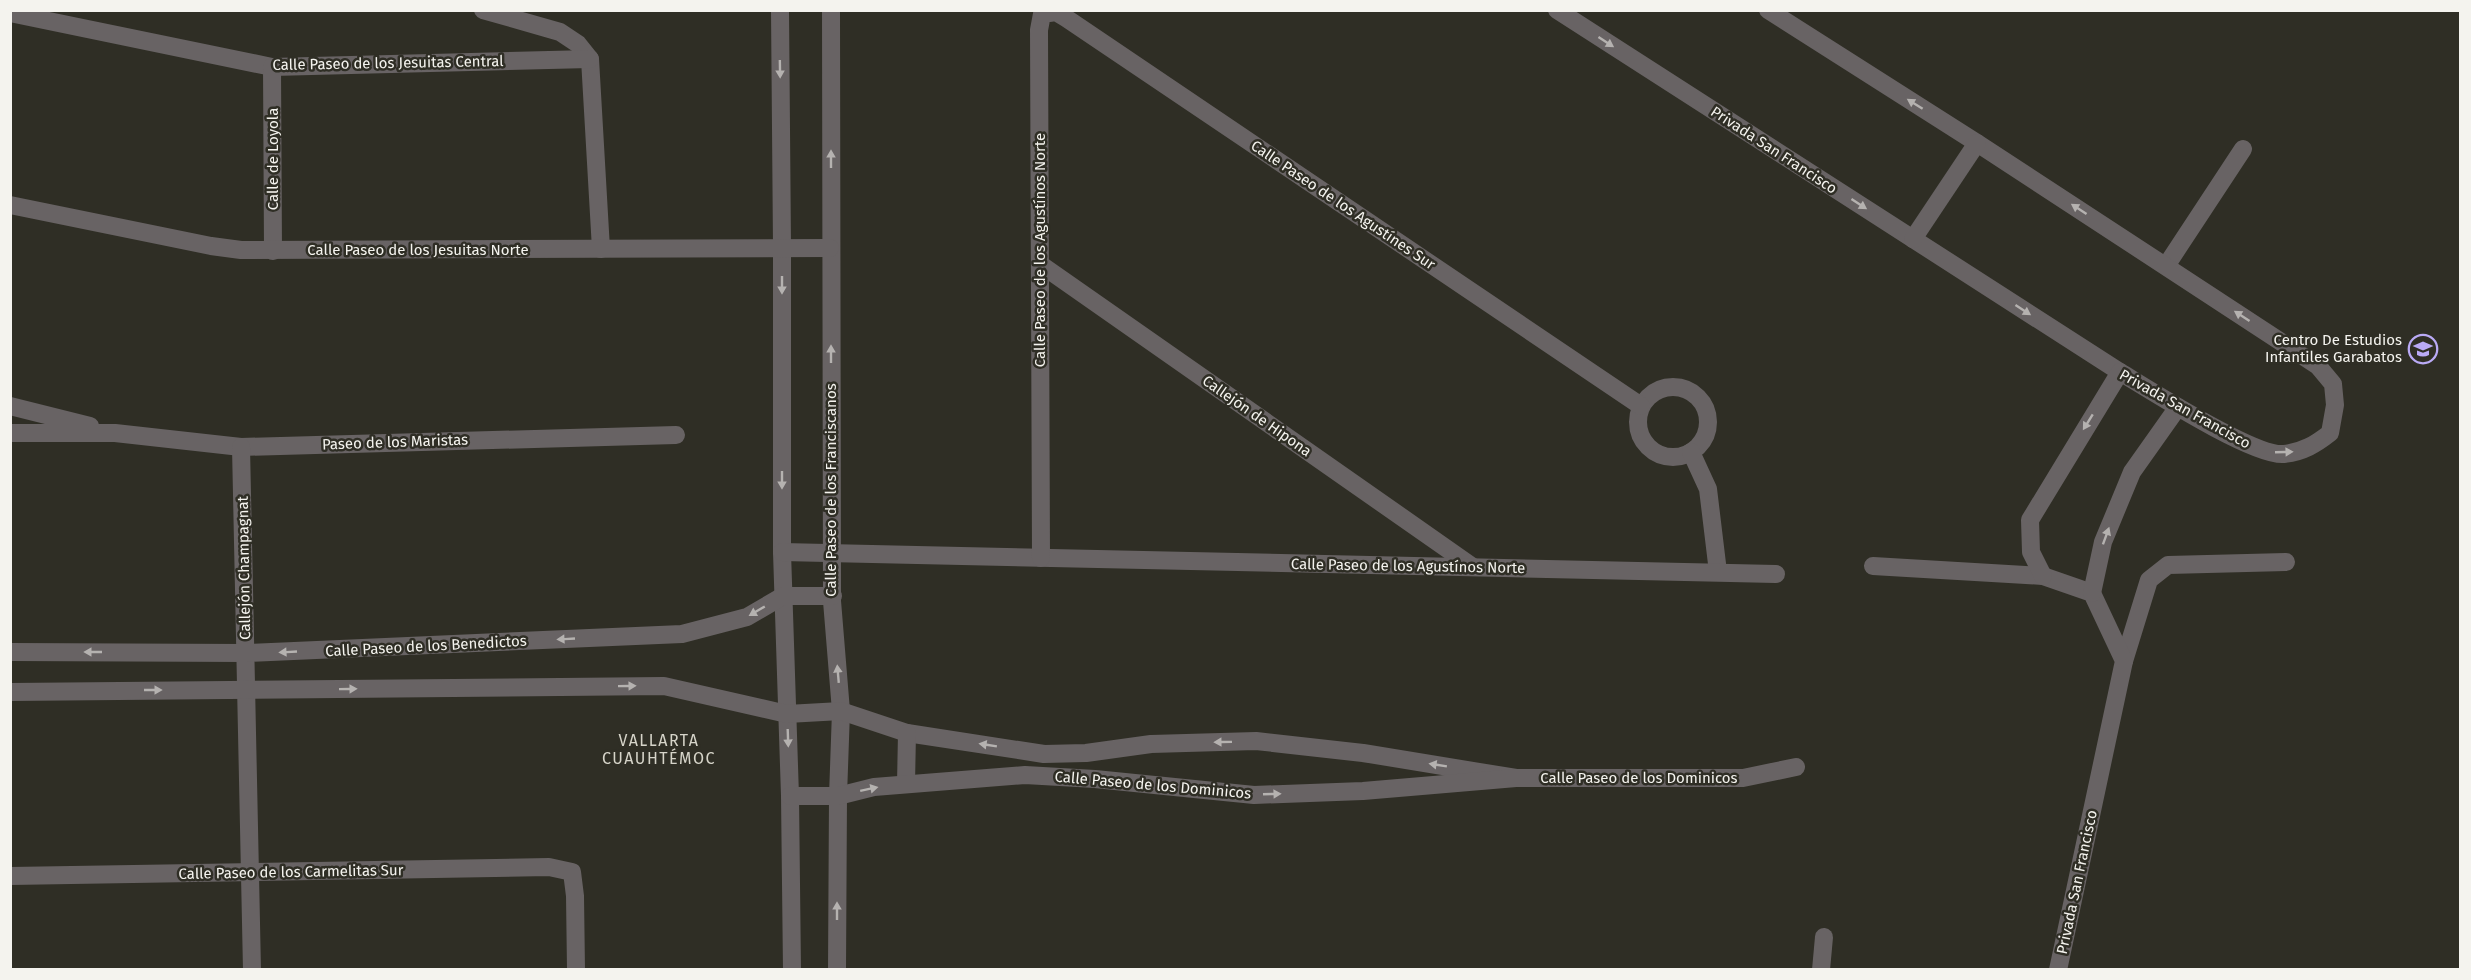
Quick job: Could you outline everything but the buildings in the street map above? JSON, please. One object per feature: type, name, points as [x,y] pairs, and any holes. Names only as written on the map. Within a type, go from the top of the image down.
[{"type":"street","points":[[483,10],[560,32],[578,44],[590,59],[602,249]]},
{"type":"street","points":[[780,10],[782,552],[790,796],[792,969]]},
{"type":"street","name":"Calle Paseo de los Franciscanos","points":[[831,10],[831,553],[841,711],[837,969]]},
{"type":"street","name":"Privada San Francisco","points":[[1557,10],[2178,407],[2254,448],[2283,454],[2312,447],[2330,432],[2335,405],[2333,384],[2318,366],[1977,143],[1768,10]]},
{"type":"street","name":"Calle Paseo de los Agustínes Sur","points":[[1042,14],[1056,12],[1066,18],[1641,406]]},
{"type":"street","name":"Calle Paseo de los Jesuitas Central","points":[[10,13],[272,67],[590,59]]},
{"type":"street","name":"Calle Paseo de los Agustínos Norte","points":[[1041,558],[1039,30],[1042,14]]},
{"type":"street","name":"Calle de Loyola","points":[[272,67],[273,251]]},
{"type":"street","points":[[1913,239],[1977,143]]},
{"type":"street","points":[[2166,266],[2243,149]]},
{"type":"street","name":"Calle Paseo de los Jesuitas Norte","points":[[10,205],[211,246],[273,251],[830,248]]},
{"type":"street","name":"Callejón de Hipona","points":[[1040,264],[1473,567]]},
{"type":"street","points":[[2043,576],[2031,552],[2030,520],[2120,372]]},
{"type":"street","points":[[1667,387],[1683,388],[1697,396],[1706,409],[1708,425],[1703,441],[1691,452],[1677,456],[1662,455],[1649,447],[1640,435],[1638,420],[1641,406],[1652,393],[1667,387]]},
{"type":"street","name":"Paseo de los Maristas","points":[[10,406],[115,433]]},
{"type":"street","points":[[2124,661],[2092,593],[2103,542],[2132,472],[2178,407]]},
{"type":"street","name":"Paseo de los Maristas","points":[[10,433],[115,433],[240,447],[676,435]]},
{"type":"street","name":"Callejón Champagnat","points":[[240,447],[252,969]]},
{"type":"street","points":[[1691,452],[1708,489],[1718,572]]},
{"type":"street","name":"Calle Paseo de los Agustínos Norte","points":[[782,552],[1776,574]]},
{"type":"street","name":"Privada San Francisco","points":[[2058,969],[2124,661],[2149,580],[2168,565],[2286,562]]},
{"type":"street","points":[[1873,566],[2043,576],[2092,593]]},
{"type":"street","points":[[783,596],[833,596]]},
{"type":"street","name":"Calle Paseo de los Benedictos","points":[[10,652],[246,653],[682,634],[747,617],[783,596]]},
{"type":"street","points":[[10,692],[664,686],[787,714],[841,711]]},
{"type":"street","name":"Calle Paseo de los Dominicos","points":[[841,711],[907,733],[1044,754],[1086,753],[1151,744],[1256,741],[1363,753],[1516,778]]},
{"type":"street","points":[[906,784],[907,733]]},
{"type":"street","points":[[1025,775],[1027,751]]},
{"type":"street","name":"Calle Paseo de los Dominicos","points":[[790,796],[838,796],[874,787],[1025,775],[1095,779],[1254,795],[1363,791],[1516,778],[1743,778],[1796,767]]},
{"type":"street","name":"Calle Paseo de los Carmelitas Sur","points":[[10,876],[549,867],[572,872],[575,896],[576,969]]},
{"type":"street","points":[[1821,969],[1824,936]]},
{"type":"place","name":"Centro De Estudios Infantiles Garabatos","points":[[2423,349]]},
{"type":"district","name":"VALLARTA CUAUHTÉMOC","points":[[659,749]]}]
